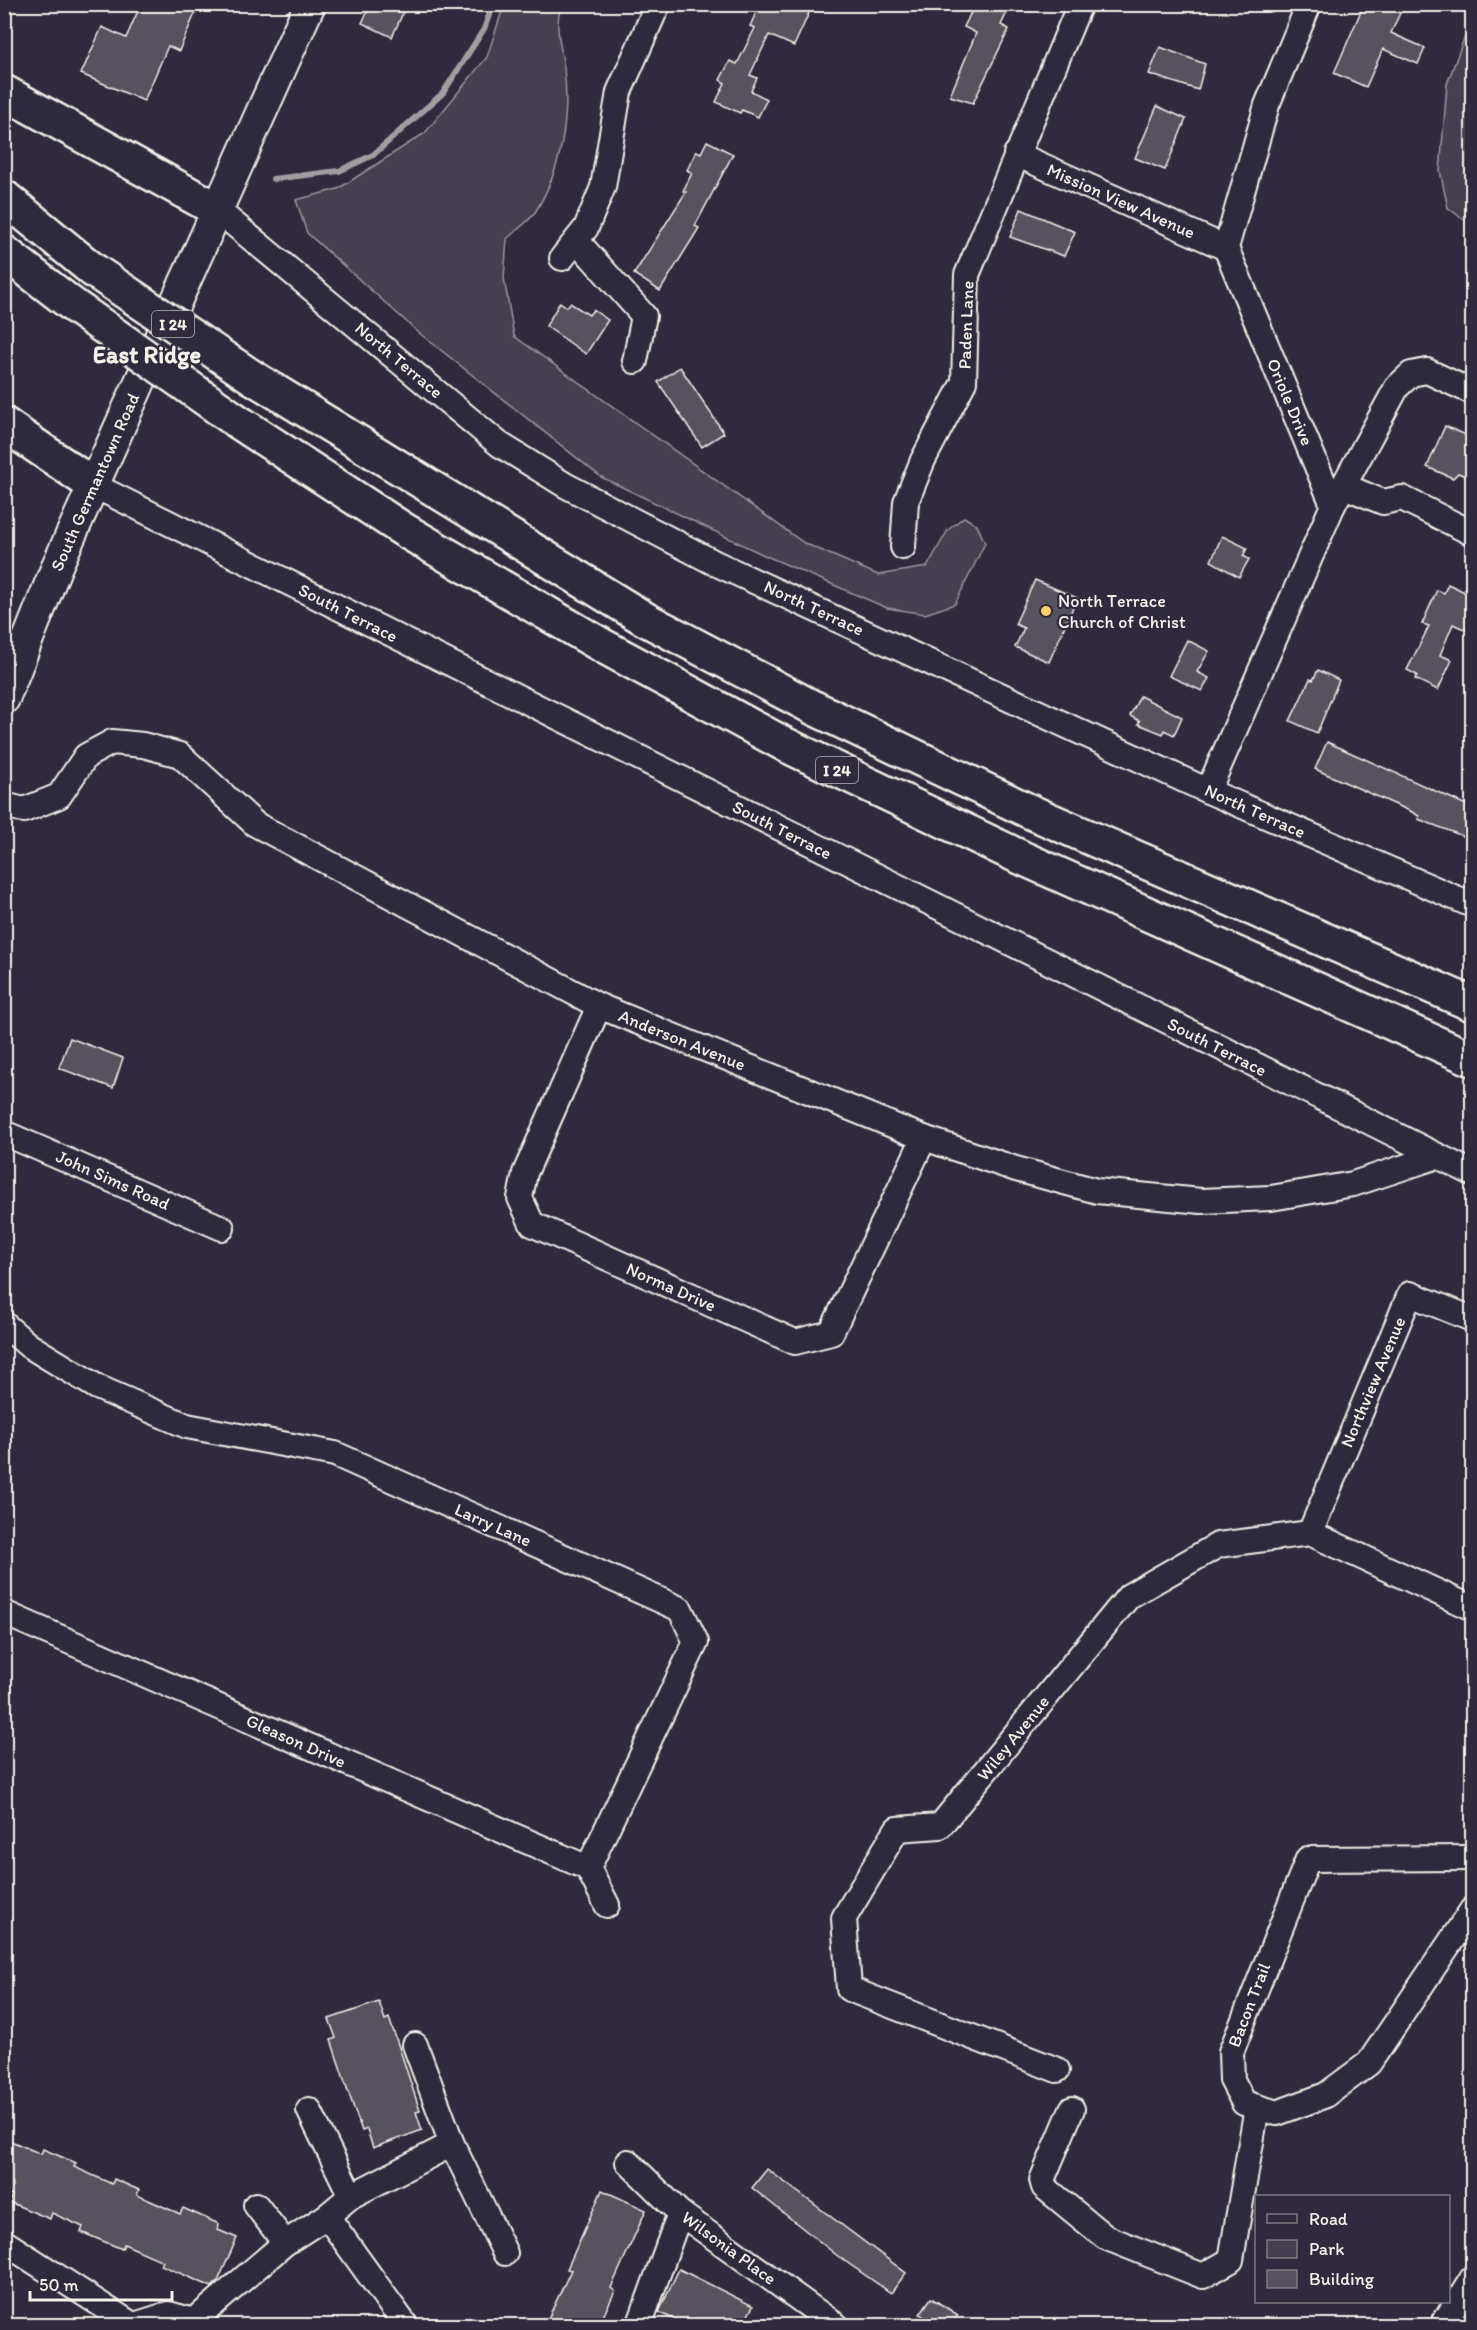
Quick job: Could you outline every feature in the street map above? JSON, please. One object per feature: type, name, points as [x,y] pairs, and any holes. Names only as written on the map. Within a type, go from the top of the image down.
[{"type":"highway","points":[[4,92],[216,209]]},
{"type":"highway","name":"I 24","points":[[4,197],[93,270],[252,377],[645,619],[812,707],[1031,812],[1473,1004]]},
{"type":"highway","name":"I 24","points":[[4,252],[74,306],[234,419],[414,536],[603,646],[786,746],[1020,857],[1473,1059]]},
{"type":"highway","points":[[4,424],[93,485]]},
{"type":"main road","name":"South Germantown Road","points":[[4,699],[57,566],[303,7]]},
{"type":"street","points":[[635,361],[644,316],[569,249],[586,228],[603,188],[619,92],[658,4]]},
{"type":"street","name":"Paden Lane","points":[[903,547],[906,502],[923,460],[964,382],[967,275],[1080,4]]},
{"type":"street","points":[[1226,248],[1267,105],[1309,4]]},
{"type":"street","name":"Mission View Avenue","points":[[1016,154],[1226,248]]},
{"type":"street","name":"North Terrace","points":[[216,209],[499,444],[565,485],[726,568],[1208,791],[1473,905]]},
{"type":"street","name":"Oriole Drive","points":[[1226,248],[1339,496]]},
{"type":"street","points":[[1208,791],[1339,496],[1397,387],[1411,374],[1427,371],[1473,392]]},
{"type":"street","name":"South Terrace","points":[[93,485],[1435,1157],[1473,1173]]},
{"type":"street","points":[[1339,496],[1383,502],[1402,498],[1473,533]]},
{"type":"street","name":"Anderson Avenue","points":[[4,805],[24,810],[59,796],[86,756],[112,742],[143,745],[180,755],[255,824],[599,1006],[924,1138],[1016,1169],[1096,1191],[1201,1201],[1272,1198],[1353,1184],[1435,1157]]},
{"type":"street","name":"Norma Drive","points":[[599,1006],[525,1173],[520,1198],[532,1224],[795,1342],[831,1333],[924,1138]]},
{"type":"street","name":"John Sims Road","points":[[4,1133],[222,1228]]},
{"type":"street","name":"Northview Avenue","points":[[1310,1533],[1410,1294],[1473,1319]]},
{"type":"street","name":"Larry Lane","points":[[4,1324],[28,1345],[97,1387],[187,1426],[335,1454],[680,1609],[696,1642],[588,1868]]},
{"type":"street","points":[[1310,1533],[1473,1608]]},
{"type":"street","name":"Wiley Avenue","points":[[1057,2070],[849,1989],[843,1917],[897,1829],[940,1826],[1130,1596],[1218,1545],[1310,1533]]},
{"type":"street","name":"Gleason Drive","points":[[4,1613],[588,1868]]},
{"type":"street","name":"Bacon Trail","points":[[1257,2107],[1244,2103],[1232,2080],[1231,2052],[1308,1859],[1473,1858]]},
{"type":"street","points":[[588,1868],[607,1905]]},
{"type":"street","points":[[1072,2109],[1042,2180],[1044,2187],[1105,2237],[1203,2276],[1231,2260],[1257,2107],[1277,2114],[1326,2095],[1369,2063],[1473,1910]]},
{"type":"street","points":[[415,2045],[452,2144],[505,2253]]},
{"type":"street","points":[[309,2110],[351,2196]]},
{"type":"street","points":[[4,2242],[131,2325],[169,2314],[196,2323],[285,2243],[327,2216],[351,2196],[452,2144]]},
{"type":"street","name":"Wilsonia Place","points":[[628,2162],[680,2213],[837,2325]]},
{"type":"street","points":[[256,2205],[285,2243]]},
{"type":"street","points":[[639,2325],[680,2213]]},
{"type":"street","points":[[327,2216],[406,2325]]},
{"type":"street","points":[[1442,2325],[1473,2278]]},
{"type":"green space","points":[[504,5],[561,5],[558,29],[566,87],[565,125],[551,180],[534,214],[507,239],[504,278],[514,336],[804,543],[878,575],[927,567],[948,530],[964,517],[977,525],[985,543],[955,604],[925,614],[887,608],[764,555],[601,477],[418,332],[307,233],[296,200],[338,189],[425,133],[487,57]]},
{"type":"green space","points":[[1472,17],[1472,225],[1448,208],[1440,171],[1447,84]]},
{"type":"building","points":[[141,4],[199,4],[179,51],[168,46],[144,101],[81,74],[102,27],[126,38]]},
{"type":"building","points":[[371,4],[407,4],[392,37],[362,23]]},
{"type":"building","points":[[760,4],[813,4],[794,46],[769,35],[750,75],[757,78],[751,91],[767,99],[758,117],[742,110],[740,113],[716,102],[725,83],[720,80],[730,61],[737,64],[755,28],[750,26]]},
{"type":"building","points":[[975,4],[1011,4],[1001,25],[1009,29],[973,103],[950,96],[976,33],[964,27]]},
{"type":"building","points":[[1364,4],[1404,4],[1391,33],[1425,48],[1418,64],[1383,49],[1366,87],[1334,73]]},
{"type":"building","points":[[1160,47],[1205,64],[1198,90],[1149,74]]},
{"type":"building","points":[[1157,106],[1186,119],[1165,170],[1135,158]]},
{"type":"building","points":[[707,141],[733,154],[695,226],[699,228],[660,291],[634,274],[686,192],[683,191],[692,173],[687,170],[697,151],[701,153]]},
{"type":"building","points":[[1021,209],[1075,232],[1064,256],[1010,237]]},
{"type":"building","points":[[560,302],[567,307],[570,303],[589,315],[593,310],[608,320],[586,354],[546,326]]},
{"type":"building","points":[[680,367],[724,433],[702,447],[658,382]]},
{"type":"building","points":[[1445,426],[1473,438],[1473,479],[1458,473],[1453,478],[1427,467]]},
{"type":"building","points":[[1222,536],[1247,548],[1243,556],[1249,559],[1239,577],[1211,561]]},
{"type":"building","name":"North Terrace Church of Christ","points":[[1035,580],[1077,598],[1049,662],[1015,647],[1024,628],[1015,624]]},
{"type":"building","points":[[1448,584],[1473,596],[1473,633],[1453,624],[1440,655],[1452,660],[1438,690],[1415,679],[1417,675],[1407,670],[1429,626],[1422,624],[1437,590],[1444,593]]},
{"type":"building","points":[[1187,640],[1209,651],[1197,672],[1209,678],[1202,691],[1169,676]]},
{"type":"building","points":[[1318,670],[1339,680],[1317,733],[1290,721],[1310,679],[1313,680]]},
{"type":"building","points":[[1140,696],[1182,717],[1174,735],[1164,730],[1163,734],[1138,724],[1140,721],[1130,716]]},
{"type":"building","points":[[1327,742],[1473,808],[1473,840],[1418,819],[1419,816],[1412,812],[1315,769]]},
{"type":"building","points":[[70,1038],[123,1058],[113,1088],[59,1068]]},
{"type":"building","points":[[379,2002],[385,2020],[389,2018],[402,2056],[420,2111],[416,2112],[422,2130],[373,2148],[367,2129],[362,2131],[349,2094],[331,2040],[336,2038],[329,2019]]},
{"type":"building","points":[[4,2138],[41,2154],[43,2149],[76,2163],[74,2167],[112,2184],[114,2179],[139,2190],[137,2195],[180,2214],[183,2208],[219,2224],[218,2230],[237,2238],[218,2281],[212,2287],[161,2265],[163,2261],[124,2244],[122,2249],[81,2232],[83,2227],[52,2213],[50,2219],[9,2202],[12,2195],[4,2192]]},
{"type":"building","points":[[767,2169],[906,2273],[891,2293],[839,2257],[752,2188]]},
{"type":"building","points":[[602,2190],[646,2210],[611,2288],[615,2291],[599,2325],[545,2325],[571,2270],[567,2269]]},
{"type":"building","points":[[679,2269],[753,2306],[743,2325],[685,2325],[659,2312]]},
{"type":"building","points":[[931,2298],[958,2315],[951,2325],[936,2325],[920,2314]]},
{"type":"waterway","points":[[273,179],[339,171],[373,155],[443,93],[484,29],[493,4]]},
{"type":"place","name":"North Terrace Church of Christ","points":[[1046,611]]},
{"type":"district","name":"East Ridge","points":[[147,355]]}]
